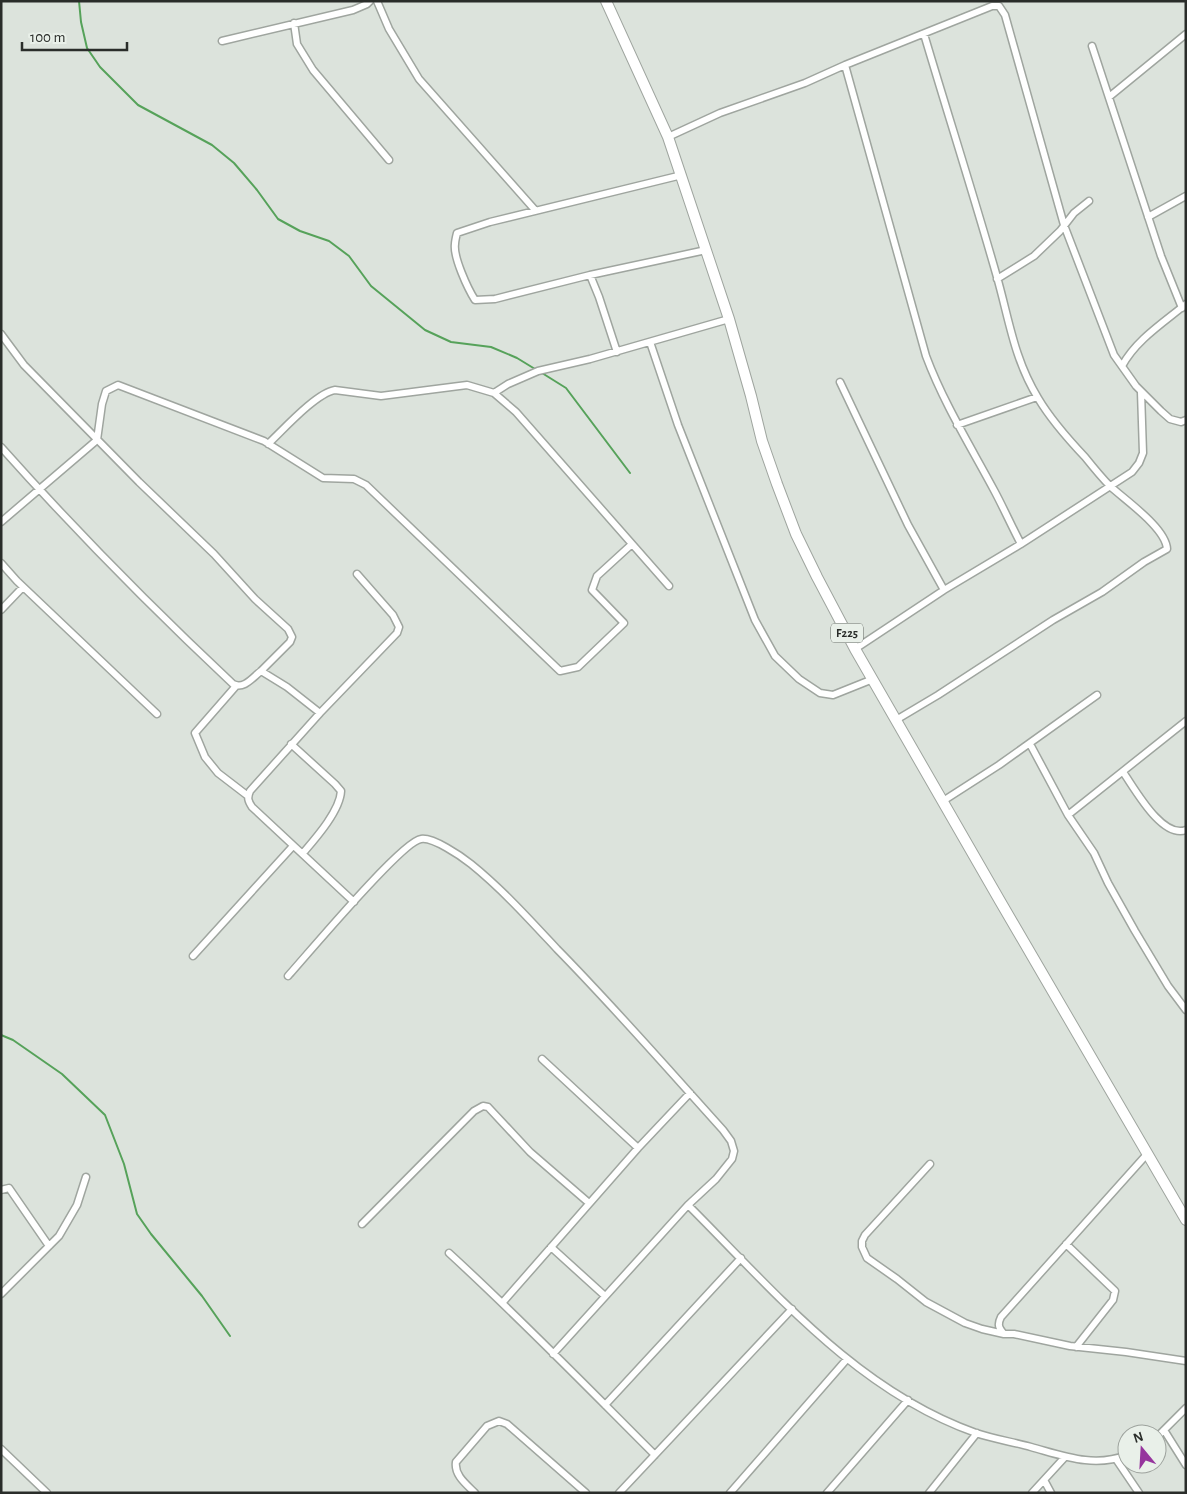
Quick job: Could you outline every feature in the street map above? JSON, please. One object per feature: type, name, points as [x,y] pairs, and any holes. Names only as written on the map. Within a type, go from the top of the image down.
[{"type":"main road","name":"F225","points":[[606,1],[668,136],[729,319],[762,441],[777,484],[809,560],[855,649],[1186,1220]]},
{"type":"street","points":[[222,41],[354,10],[370,1]]},
{"type":"street","points":[[377,1],[389,29],[419,79],[535,210]]},
{"type":"street","points":[[668,136],[720,113],[805,83],[992,6],[999,6],[1005,15],[1064,225],[1114,355],[1141,392],[1170,419],[1181,422],[1186,420]]},
{"type":"street","points":[[294,23],[297,44],[313,70],[389,160]]},
{"type":"street","points":[[896,720],[1053,620],[1102,592],[1144,562],[1167,549],[1167,543],[1149,520],[1110,486],[1058,427],[1037,397],[1010,335],[998,279],[924,34]]},
{"type":"street","points":[[1109,97],[1186,34]]},
{"type":"street","points":[[1092,46],[1161,256],[1184,306],[1140,342],[1129,354],[1122,366]]},
{"type":"street","points":[[845,65],[926,356],[936,384],[1021,544]]},
{"type":"street","points":[[682,176],[535,210],[475,226],[457,233],[454,246],[467,289],[475,300],[495,299],[590,275],[706,250]]},
{"type":"street","points":[[1148,217],[1186,196]]},
{"type":"street","points":[[998,279],[1034,256],[1060,231],[1074,212],[1088,201]]},
{"type":"street","points":[[590,275],[617,352]]},
{"type":"street","points":[[494,393],[508,384],[538,371],[617,352],[729,319]]},
{"type":"street","points":[[1,334],[24,365],[288,629],[292,637],[290,642],[244,685],[236,686],[195,732],[205,757],[218,773],[248,796]]},
{"type":"street","points":[[650,342],[696,472],[755,620],[775,656],[799,679],[820,693],[833,695],[873,679]]},
{"type":"street","points":[[840,382],[908,525],[944,590]]},
{"type":"street","points":[[1,522],[97,440],[102,404],[106,391],[118,385],[268,444],[324,478],[354,479],[366,485],[560,671],[578,667],[624,623],[592,590],[597,576],[632,544]]},
{"type":"street","points":[[268,444],[314,401],[328,391],[335,390],[381,396],[467,385],[494,393],[516,412],[669,586]]},
{"type":"street","points":[[855,649],[944,590],[1021,544],[1132,472],[1139,463],[1143,453],[1141,392]]},
{"type":"street","points":[[957,425],[1037,397]]},
{"type":"street","points":[[1,447],[90,545],[184,638],[236,686]]},
{"type":"street","points":[[1,563],[23,587],[157,714]]},
{"type":"street","points":[[354,902],[252,807],[248,802],[248,796],[250,791],[291,744],[397,633],[399,627],[393,615],[357,574]]},
{"type":"street","points":[[1,610],[23,587]]},
{"type":"street","points":[[261,670],[287,687],[320,713]]},
{"type":"street","points":[[943,801],[1030,744],[1097,695]]},
{"type":"street","points":[[1068,815],[1186,721]]},
{"type":"street","points":[[291,744],[335,784],[341,795],[325,824],[303,853]]},
{"type":"street","points":[[1030,744],[1068,815],[1094,853],[1130,923],[1168,986],[1186,1010]]},
{"type":"street","points":[[1123,772],[1164,826],[1173,831],[1182,832],[1186,830]]},
{"type":"street","points":[[288,976],[354,902],[409,845],[420,839],[430,839],[470,864],[521,911],[605,998],[731,1141],[734,1151],[732,1159],[716,1179],[688,1204],[553,1354]]},
{"type":"street","points":[[193,956],[293,846]]},
{"type":"street","points":[[542,1059],[638,1148]]},
{"type":"street","points":[[503,1302],[638,1148],[690,1093]]},
{"type":"street","points":[[362,1224],[474,1111],[483,1106],[488,1107],[530,1152],[589,1203]]},
{"type":"street","points":[[1004,1334],[998,1327],[998,1322],[1001,1318],[1148,1154]]},
{"type":"street","points":[[930,1164],[865,1235],[862,1241],[867,1258],[898,1279],[926,1302],[944,1313],[982,1329],[1076,1347],[1186,1361]]},
{"type":"street","points":[[1,1294],[59,1236],[77,1205],[86,1177]]},
{"type":"street","points":[[1,1190],[9,1188],[49,1246]]},
{"type":"street","points":[[688,1204],[792,1309],[838,1352],[889,1389],[924,1410],[977,1433],[1078,1460],[1096,1462],[1116,1459],[1139,1493]]},
{"type":"street","points":[[1066,1244],[1115,1291],[1113,1300],[1076,1347]]},
{"type":"street","points":[[551,1247],[605,1296]]},
{"type":"street","points":[[449,1253],[503,1302],[655,1455]]},
{"type":"street","points":[[605,1405],[741,1258]]},
{"type":"street","points":[[619,1493],[792,1309]]},
{"type":"street","points":[[730,1493],[847,1359]]},
{"type":"street","points":[[827,1493],[908,1400]]},
{"type":"street","points":[[1167,1427],[1186,1408]]},
{"type":"street","points":[[475,1493],[458,1475],[455,1468],[456,1462],[487,1426],[499,1421],[507,1424],[586,1493]]},
{"type":"street","points":[[929,1493],[977,1433]]},
{"type":"street","points":[[1167,1435],[1186,1465]]},
{"type":"street","points":[[1,1449],[47,1493]]},
{"type":"street","points":[[1032,1493],[1065,1456]]},
{"type":"street","points":[[1044,1480],[1051,1493]]},
{"type":"waterway","points":[[79,1],[81,22],[87,48],[100,67],[138,105],[212,145],[234,163],[278,219],[300,231],[329,241],[349,256],[371,286],[425,330],[451,342],[491,347],[517,358],[535,369]]},
{"type":"waterway","points":[[542,373],[566,388],[630,473]]},
{"type":"waterway","points":[[1,1035],[13,1040],[62,1074],[105,1115],[124,1164],[137,1214],[202,1296],[230,1336]]}]
